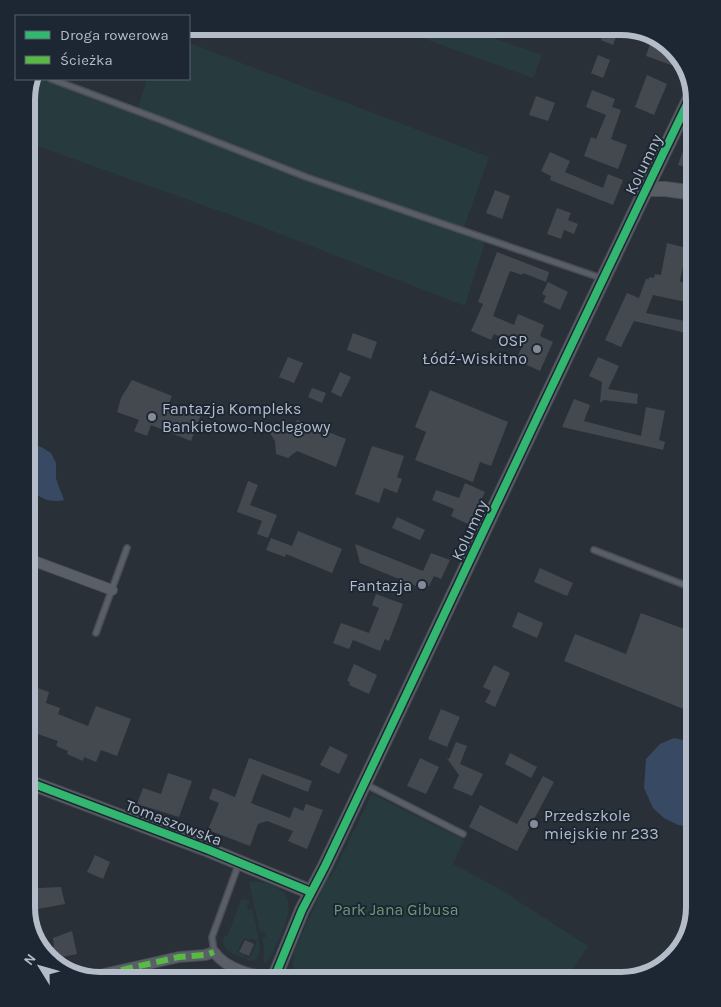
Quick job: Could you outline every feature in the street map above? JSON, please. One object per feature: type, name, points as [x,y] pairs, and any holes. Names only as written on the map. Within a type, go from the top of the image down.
[{"type":"street","name":"Kolumny","points":[[277,972],[311,892],[326,866],[602,278],[686,107]]},
{"type":"street","points":[[647,189],[686,192]]},
{"type":"street","points":[[35,561],[112,590]]},
{"type":"street","name":"Tomaszowska","points":[[35,784],[240,862],[311,892]]},
{"type":"street","points":[[111,972],[179,956],[214,952],[224,963],[246,972]]},
{"type":"lane","points":[[54,80],[306,177],[602,278]]},
{"type":"lane","points":[[96,633],[127,548]]},
{"type":"lane","points":[[594,550],[686,586]]},
{"type":"lane","points":[[365,784],[463,834]]},
{"type":"lane","points":[[214,952],[212,937],[240,862]]},
{"type":"green space","points":[[414,35],[485,35],[542,55],[533,78]]},
{"type":"green space","points":[[190,43],[489,157],[462,233],[485,242],[465,306],[239,218],[35,145],[35,96],[38,80],[67,80],[138,107],[147,80],[190,80]]},
{"type":"green space","name":"Park Jana Gibusa","points":[[372,794],[464,840],[453,864],[498,888],[588,946],[571,972],[296,972],[293,967],[295,950],[328,876],[331,877]]},
{"type":"green space","points":[[256,881],[278,888],[285,894],[289,908],[280,938],[271,956],[264,964],[262,938],[266,937],[264,931],[260,932],[250,887],[250,882]]},
{"type":"green space","points":[[246,899],[250,902],[247,904],[248,910],[252,909],[258,932],[259,950],[258,957],[254,961],[246,960],[247,957],[250,958],[257,941],[244,938],[237,952],[245,956],[244,958],[228,951],[223,941],[224,936],[227,937],[241,900]]},
{"type":"water","points":[[35,445],[51,453],[56,463],[56,479],[64,500],[47,500],[35,493]]},
{"type":"water","points":[[674,738],[686,741],[686,826],[678,825],[664,818],[653,808],[644,788],[646,759],[660,744]]},
{"type":"building","points":[[603,35],[617,35],[613,45],[601,40]]},
{"type":"building","points":[[629,35],[642,38],[657,46],[673,60],[676,67],[646,56],[650,44]]},
{"type":"building","points":[[598,55],[610,60],[603,78],[591,73]]},
{"type":"building","points":[[647,75],[667,84],[654,115],[635,107]]},
{"type":"building","points":[[592,90],[615,99],[612,107],[621,110],[611,139],[627,145],[618,169],[584,156],[591,137],[596,139],[606,115],[586,107]]},
{"type":"building","points":[[536,96],[555,103],[548,121],[529,115]]},
{"type":"building","points":[[686,142],[686,167],[678,165]]},
{"type":"building","points":[[550,152],[570,161],[565,172],[603,188],[608,174],[623,180],[613,205],[550,180],[551,176],[541,171]]},
{"type":"building","points":[[495,190],[510,196],[502,219],[486,213]]},
{"type":"building","points":[[557,208],[571,213],[568,220],[578,224],[574,234],[564,230],[561,239],[547,234]]},
{"type":"building","points":[[667,243],[686,248],[680,281],[686,283],[686,302],[653,295],[646,313],[686,321],[686,333],[634,321],[621,347],[605,340],[627,293],[639,298],[646,279],[649,279],[649,277],[654,278],[655,274],[661,275]]},
{"type":"building","points":[[497,252],[549,272],[546,282],[523,273],[522,275],[510,271],[493,316],[514,325],[518,314],[544,325],[540,336],[553,342],[540,371],[516,360],[522,347],[494,334],[491,340],[471,331],[483,304],[478,302]]},
{"type":"building","points":[[548,282],[568,292],[560,310],[543,302],[546,296],[542,294]]},
{"type":"building","points":[[353,333],[377,342],[371,359],[347,350]]},
{"type":"building","points":[[288,357],[303,363],[294,383],[279,377]]},
{"type":"building","points":[[598,357],[619,366],[608,389],[638,394],[637,404],[603,400],[600,402],[602,382],[589,376]]},
{"type":"building","points":[[340,372],[351,377],[341,397],[331,392]]},
{"type":"building","points":[[132,380],[172,396],[169,403],[201,415],[191,441],[151,425],[147,436],[134,431],[139,420],[117,412],[121,398]]},
{"type":"building","points":[[312,388],[326,393],[322,403],[308,397]]},
{"type":"building","points":[[430,390],[508,422],[491,466],[480,462],[473,482],[415,460],[426,432],[415,427]]},
{"type":"building","points":[[574,399],[590,405],[584,421],[641,436],[646,407],[665,411],[659,440],[665,442],[663,450],[562,427]]},
{"type":"building","points":[[297,420],[346,439],[336,467],[297,451],[288,458],[276,454],[275,441],[263,422],[292,433]]},
{"type":"building","points":[[372,446],[404,456],[397,477],[402,479],[397,493],[384,488],[379,503],[355,494]]},
{"type":"building","points":[[248,481],[258,485],[250,505],[277,515],[268,538],[257,534],[262,521],[237,512]]},
{"type":"building","points":[[465,483],[485,492],[470,525],[451,516],[454,509],[432,500],[436,490],[459,498]]},
{"type":"building","points":[[397,517],[425,530],[420,540],[392,528]]},
{"type":"building","points":[[298,531],[342,549],[332,573],[286,554],[285,557],[266,550],[271,538],[292,546]]},
{"type":"building","points":[[355,544],[423,571],[431,553],[450,560],[441,579],[434,576],[426,590],[360,563]]},
{"type":"building","points":[[540,568],[573,583],[567,596],[534,582]]},
{"type":"building","points":[[376,594],[403,604],[389,641],[385,639],[380,651],[353,640],[349,649],[333,643],[341,623],[369,633],[379,608],[372,605]]},
{"type":"building","points":[[518,612],[543,623],[537,638],[512,627]]},
{"type":"building","points":[[641,613],[686,630],[686,710],[564,661],[575,634],[626,654]]},
{"type":"building","points":[[354,664],[377,675],[369,694],[349,685],[350,682],[347,681]]},
{"type":"building","points":[[494,665],[510,673],[495,707],[485,702],[491,691],[483,687]]},
{"type":"building","points":[[35,687],[49,692],[46,703],[60,708],[58,714],[88,726],[96,706],[131,719],[117,756],[101,750],[96,762],[84,757],[83,761],[67,754],[68,751],[56,746],[58,741],[35,733]]},
{"type":"building","points":[[441,709],[460,717],[447,747],[428,739]]},
{"type":"building","points":[[456,742],[467,746],[460,764],[483,774],[472,796],[453,788],[459,775],[446,757],[449,759]]},
{"type":"building","points":[[330,746],[348,755],[339,774],[320,765]]},
{"type":"building","points":[[510,753],[537,767],[531,778],[505,764]]},
{"type":"building","points":[[249,758],[312,781],[308,792],[262,774],[251,803],[290,818],[294,807],[303,811],[306,804],[323,810],[307,849],[288,841],[293,831],[267,821],[258,824],[250,846],[208,830],[219,803],[209,799],[213,788],[235,797]]},
{"type":"building","points":[[420,758],[439,767],[426,794],[407,786]]},
{"type":"building","points":[[168,773],[192,781],[179,817],[137,804],[143,788],[161,794]]},
{"type":"building","points":[[543,776],[554,782],[517,851],[469,827],[480,805],[517,824]]},
{"type":"building","points":[[95,855],[110,862],[103,879],[87,872]]},
{"type":"building","points":[[35,878],[37,878],[38,888],[61,887],[65,904],[35,909]]},
{"type":"building","points":[[72,931],[77,954],[65,956],[65,942],[54,942],[53,938]]},
{"type":"building","points":[[245,940],[254,944],[249,956],[239,952]]},
{"type":"marked path","points":[[113,972],[179,957],[205,955],[214,952]]},
{"type":"cycle path","points":[[277,972],[302,910],[325,866],[686,107]]},
{"type":"cycle path","points":[[35,784],[209,850],[311,892]]},
{"type":"place","name":"OSP Łódź-Wiskitno","points":[[537,349]]},
{"type":"place","name":"Fantazja Kompleks Bankietowo-Noclegowy","points":[[152,417]]},
{"type":"place","name":"Fantazja","points":[[422,585]]},
{"type":"place","name":"Przedszkole miejskie nr 233","points":[[534,824]]}]
